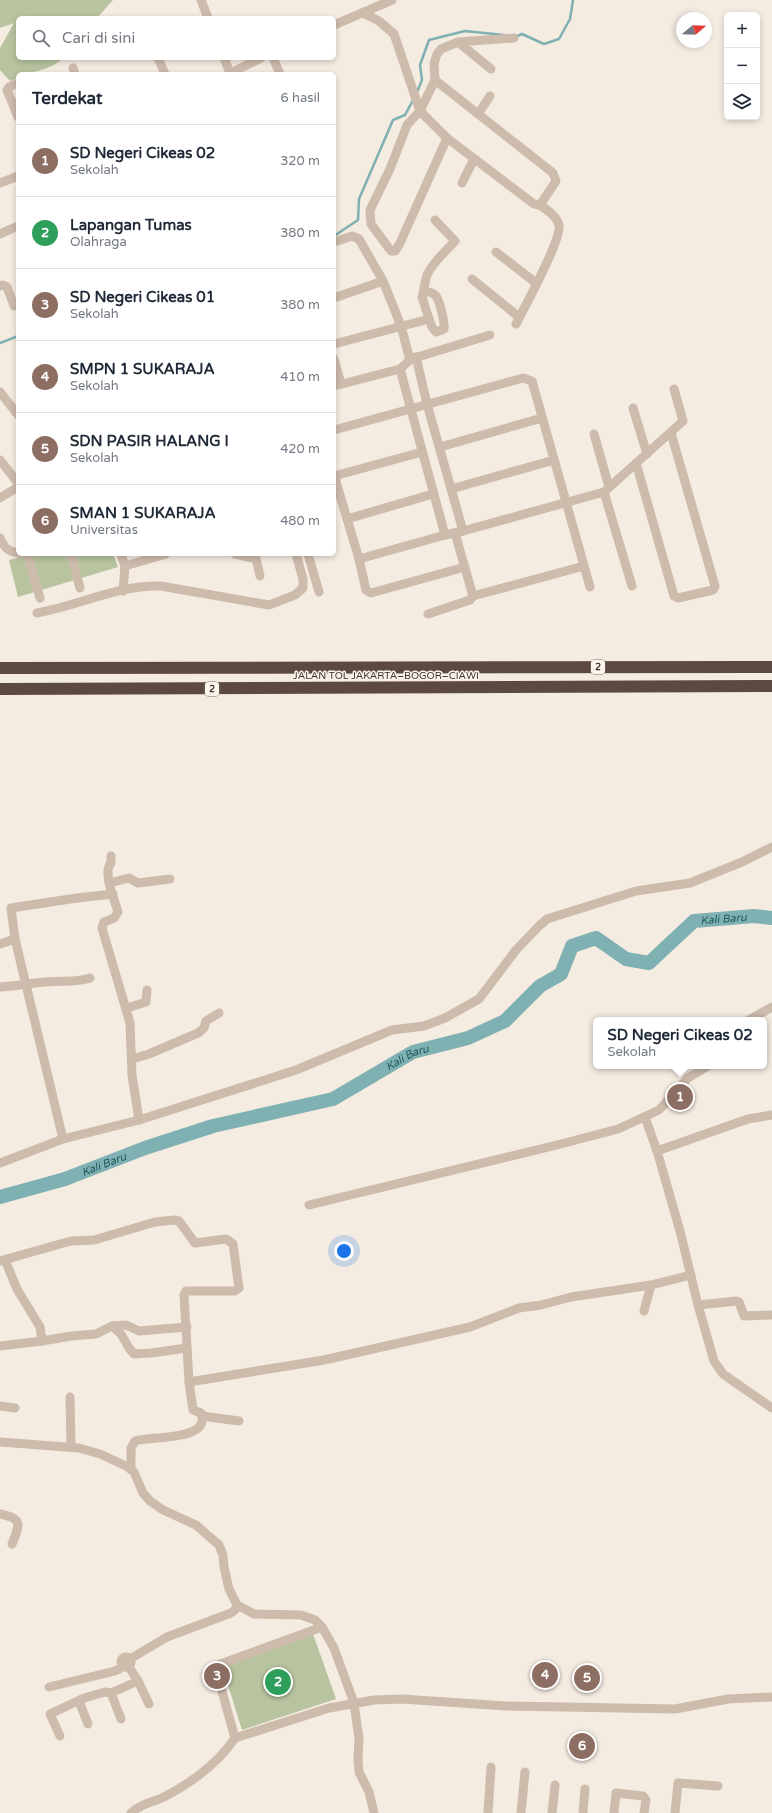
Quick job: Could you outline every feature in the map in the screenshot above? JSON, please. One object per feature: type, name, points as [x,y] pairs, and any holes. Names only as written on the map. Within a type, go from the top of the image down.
[{"type":"highway","name":"JALAN TOL JAKARTA–BOGOR–CIAWI","points":[[0,668],[772,667]]},
{"type":"highway","points":[[424,668],[424,689]]},
{"type":"highway","name":"JALAN TOL JAKARTA–BOGOR–CIAWI","points":[[0,689],[424,689],[772,686]]},
{"type":"street","points":[[201,0],[207,16]]},
{"type":"street","points":[[336,24],[392,0]]},
{"type":"street","points":[[362,13],[379,21],[394,34],[420,111],[447,138],[534,204],[540,205],[559,222],[560,231],[553,252],[518,321],[472,279]]},
{"type":"street","points":[[447,138],[400,243],[395,251],[391,251],[371,224],[370,210],[390,169],[407,125],[420,111],[435,80],[434,64],[437,54],[441,49],[458,42],[514,38]]},
{"type":"street","points":[[458,42],[491,69]]},
{"type":"street","points":[[159,60],[164,72]]},
{"type":"street","points":[[225,60],[228,72]]},
{"type":"street","points":[[233,72],[257,60]]},
{"type":"street","points":[[274,60],[279,72]]},
{"type":"street","points":[[435,80],[554,175],[556,182],[540,205]]},
{"type":"street","points":[[16,84],[9,87],[7,90],[16,112]]},
{"type":"street","points":[[478,114],[490,96]]},
{"type":"street","points":[[462,183],[474,159]]},
{"type":"street","points":[[0,183],[16,177]]},
{"type":"street","points":[[424,291],[432,292],[436,296],[445,324],[444,330],[436,332],[432,327],[422,297],[425,280],[429,271],[455,241],[435,220]]},
{"type":"street","points":[[0,234],[16,227]]},
{"type":"street","points":[[336,241],[356,236],[383,280],[413,358],[440,447],[451,489],[465,567],[473,596]]},
{"type":"street","points":[[496,252],[536,283]]},
{"type":"street","points":[[336,297],[383,280]]},
{"type":"street","points":[[0,286],[3,285],[7,287],[14,306]]},
{"type":"street","points":[[336,343],[429,319]]},
{"type":"street","points":[[336,372],[338,385],[400,369],[413,358],[490,334]]},
{"type":"street","points":[[400,369],[445,535]]},
{"type":"street","points":[[336,429],[524,378],[532,381],[590,587]]},
{"type":"street","points":[[359,559],[566,502],[607,489],[683,421],[674,389]]},
{"type":"street","points":[[0,392],[16,412]]},
{"type":"street","points":[[634,408],[647,454]]},
{"type":"street","points":[[440,447],[542,418]]},
{"type":"street","points":[[636,463],[674,596],[678,598],[713,590],[715,586],[671,432]]},
{"type":"street","points":[[594,434],[632,586]]},
{"type":"street","points":[[336,474],[422,452]]},
{"type":"street","points":[[0,460],[16,480]]},
{"type":"street","points":[[451,489],[554,460]]},
{"type":"street","points":[[336,482],[359,559],[366,590],[371,594],[465,567]]},
{"type":"street","points":[[0,498],[16,488]]},
{"type":"street","points":[[347,519],[433,494]]},
{"type":"street","points":[[0,538],[6,549],[16,553]]},
{"type":"street","points":[[28,556],[40,598]]},
{"type":"street","points":[[72,556],[80,588]]},
{"type":"street","points":[[122,556],[125,566],[123,590]]},
{"type":"street","points":[[125,566],[159,556]]},
{"type":"street","points":[[255,556],[260,576]]},
{"type":"street","points":[[37,613],[141,586],[161,586],[269,605],[295,595],[303,588],[303,579],[297,556]]},
{"type":"street","points":[[309,556],[319,592]]},
{"type":"street","points":[[428,614],[470,600],[473,596],[584,566]]},
{"type":"street","points":[[0,1163],[63,1139],[139,1120],[296,1070],[392,1030],[424,1026],[446,1018],[479,999],[516,950],[547,919],[636,891],[690,883],[736,865],[772,847]]},
{"type":"street","points":[[111,856],[111,863],[107,872],[118,912],[114,918],[104,922],[102,928],[131,1028],[132,1075],[139,1120]]},
{"type":"street","points":[[110,882],[129,878],[138,883],[170,879]]},
{"type":"street","points":[[63,1139],[15,939],[11,908],[113,894]]},
{"type":"street","points":[[0,944],[15,939]]},
{"type":"street","points":[[0,987],[26,986],[47,982],[72,982],[90,978]]},
{"type":"street","points":[[126,1008],[146,1002],[147,990]]},
{"type":"street","points":[[754,1017],[772,1007]]},
{"type":"street","points":[[132,1059],[149,1054],[198,1034],[202,1031],[206,1021],[219,1013]]},
{"type":"street","points":[[309,1205],[618,1129],[659,1110],[688,1078],[703,1069]]},
{"type":"street","points":[[657,1151],[748,1119],[772,1115]]},
{"type":"street","points":[[645,1117],[657,1151],[714,1361],[718,1368],[729,1378],[772,1408]]},
{"type":"street","points":[[42,1341],[40,1327],[17,1289],[3,1260],[45,1247],[71,1241],[94,1240],[155,1222],[174,1220],[179,1221],[195,1243],[226,1239],[233,1244],[239,1288],[236,1291],[186,1291],[184,1296],[189,1382],[193,1410],[201,1413],[202,1416],[239,1421]]},
{"type":"street","points":[[189,1382],[324,1360],[470,1327],[519,1308],[541,1305],[571,1297],[651,1285],[691,1275]]},
{"type":"street","points":[[644,1311],[651,1285]]},
{"type":"street","points":[[698,1305],[736,1301],[739,1302],[744,1316],[772,1315]]},
{"type":"street","points":[[0,1346],[96,1334],[112,1326],[126,1325],[140,1331],[187,1327]]},
{"type":"street","points":[[112,1326],[121,1334],[134,1354],[187,1348]]},
{"type":"street","points":[[70,1397],[71,1446]]},
{"type":"street","points":[[0,1406],[16,1408]]},
{"type":"street","points":[[131,1469],[131,1448],[135,1441],[172,1437],[194,1432],[200,1428],[202,1416]]},
{"type":"street","points":[[0,1442],[71,1446],[100,1454],[131,1469],[137,1478],[143,1494],[150,1501],[163,1510],[196,1525],[219,1544],[224,1554],[224,1567],[229,1589],[237,1605],[254,1614],[301,1615],[315,1620],[322,1627],[334,1648],[354,1703],[359,1739],[359,1772],[369,1792],[374,1813]]},
{"type":"street","points":[[0,1514],[11,1516],[18,1522],[18,1528],[12,1544]]},
{"type":"street","points":[[49,1687],[115,1671],[167,1637],[231,1613],[235,1610],[237,1605]]},
{"type":"street","points":[[235,1738],[215,1666],[322,1627]]},
{"type":"street","points":[[127,1664],[138,1681],[149,1704]]},
{"type":"street","points":[[60,1736],[50,1714],[79,1701],[105,1692],[111,1693],[138,1681]]},
{"type":"street","points":[[111,1693],[121,1719]]},
{"type":"street","points":[[131,1813],[138,1807],[176,1790],[202,1772],[219,1759],[235,1738],[313,1713],[354,1703],[374,1700],[402,1699],[506,1706],[675,1709],[728,1699],[772,1698]]},
{"type":"street","points":[[79,1701],[88,1724]]},
{"type":"street","points":[[488,1813],[491,1767]]},
{"type":"street","points":[[521,1813],[525,1772]]},
{"type":"street","points":[[675,1813],[678,1783],[718,1786]]},
{"type":"street","points":[[552,1813],[555,1785]]},
{"type":"street","points":[[583,1813],[585,1789]]},
{"type":"street","points":[[614,1813],[616,1793],[643,1796],[646,1800],[644,1813]]},
{"type":"green space","points":[[0,0],[113,0],[99,16],[16,16],[16,60],[61,60],[42,70],[33,72],[16,72],[16,79],[10,81],[0,70],[0,48],[14,23],[0,28]]},
{"type":"green space","points":[[23,556],[114,556],[118,567],[18,597],[9,560]]},
{"type":"green space","points":[[313,1634],[336,1699],[242,1730],[222,1666]]},
{"type":"waterway","points":[[515,37],[522,34],[544,44],[559,39],[570,19],[573,0]]},
{"type":"waterway","points":[[417,92],[422,80],[420,65],[429,40],[465,31],[504,35]]},
{"type":"waterway","points":[[336,235],[358,220],[359,199],[393,120],[405,115],[413,100]]},
{"type":"waterway","points":[[0,343],[16,337]]},
{"type":"waterway","name":"Kali Baru","points":[[0,1197],[65,1179],[145,1148],[213,1126],[333,1099],[413,1052],[468,1038],[505,1021],[540,986],[561,974],[572,946],[596,938],[626,959],[649,963],[694,921],[754,916],[772,918]]},
{"type":"place","name":"SD Negeri Cikeas 02","points":[[680,1097]]},
{"type":"place","name":"SMPN 1 SUKARAJA","points":[[545,1675]]},
{"type":"place","name":"SD Negeri Cikeas 01","points":[[217,1676]]},
{"type":"place","name":"SDN PASIR HALANG I","points":[[587,1678]]},
{"type":"place","name":"Lapangan Tumas","points":[[278,1682]]},
{"type":"place","name":"SMAN 1 SUKARAJA","points":[[582,1746]]}]
